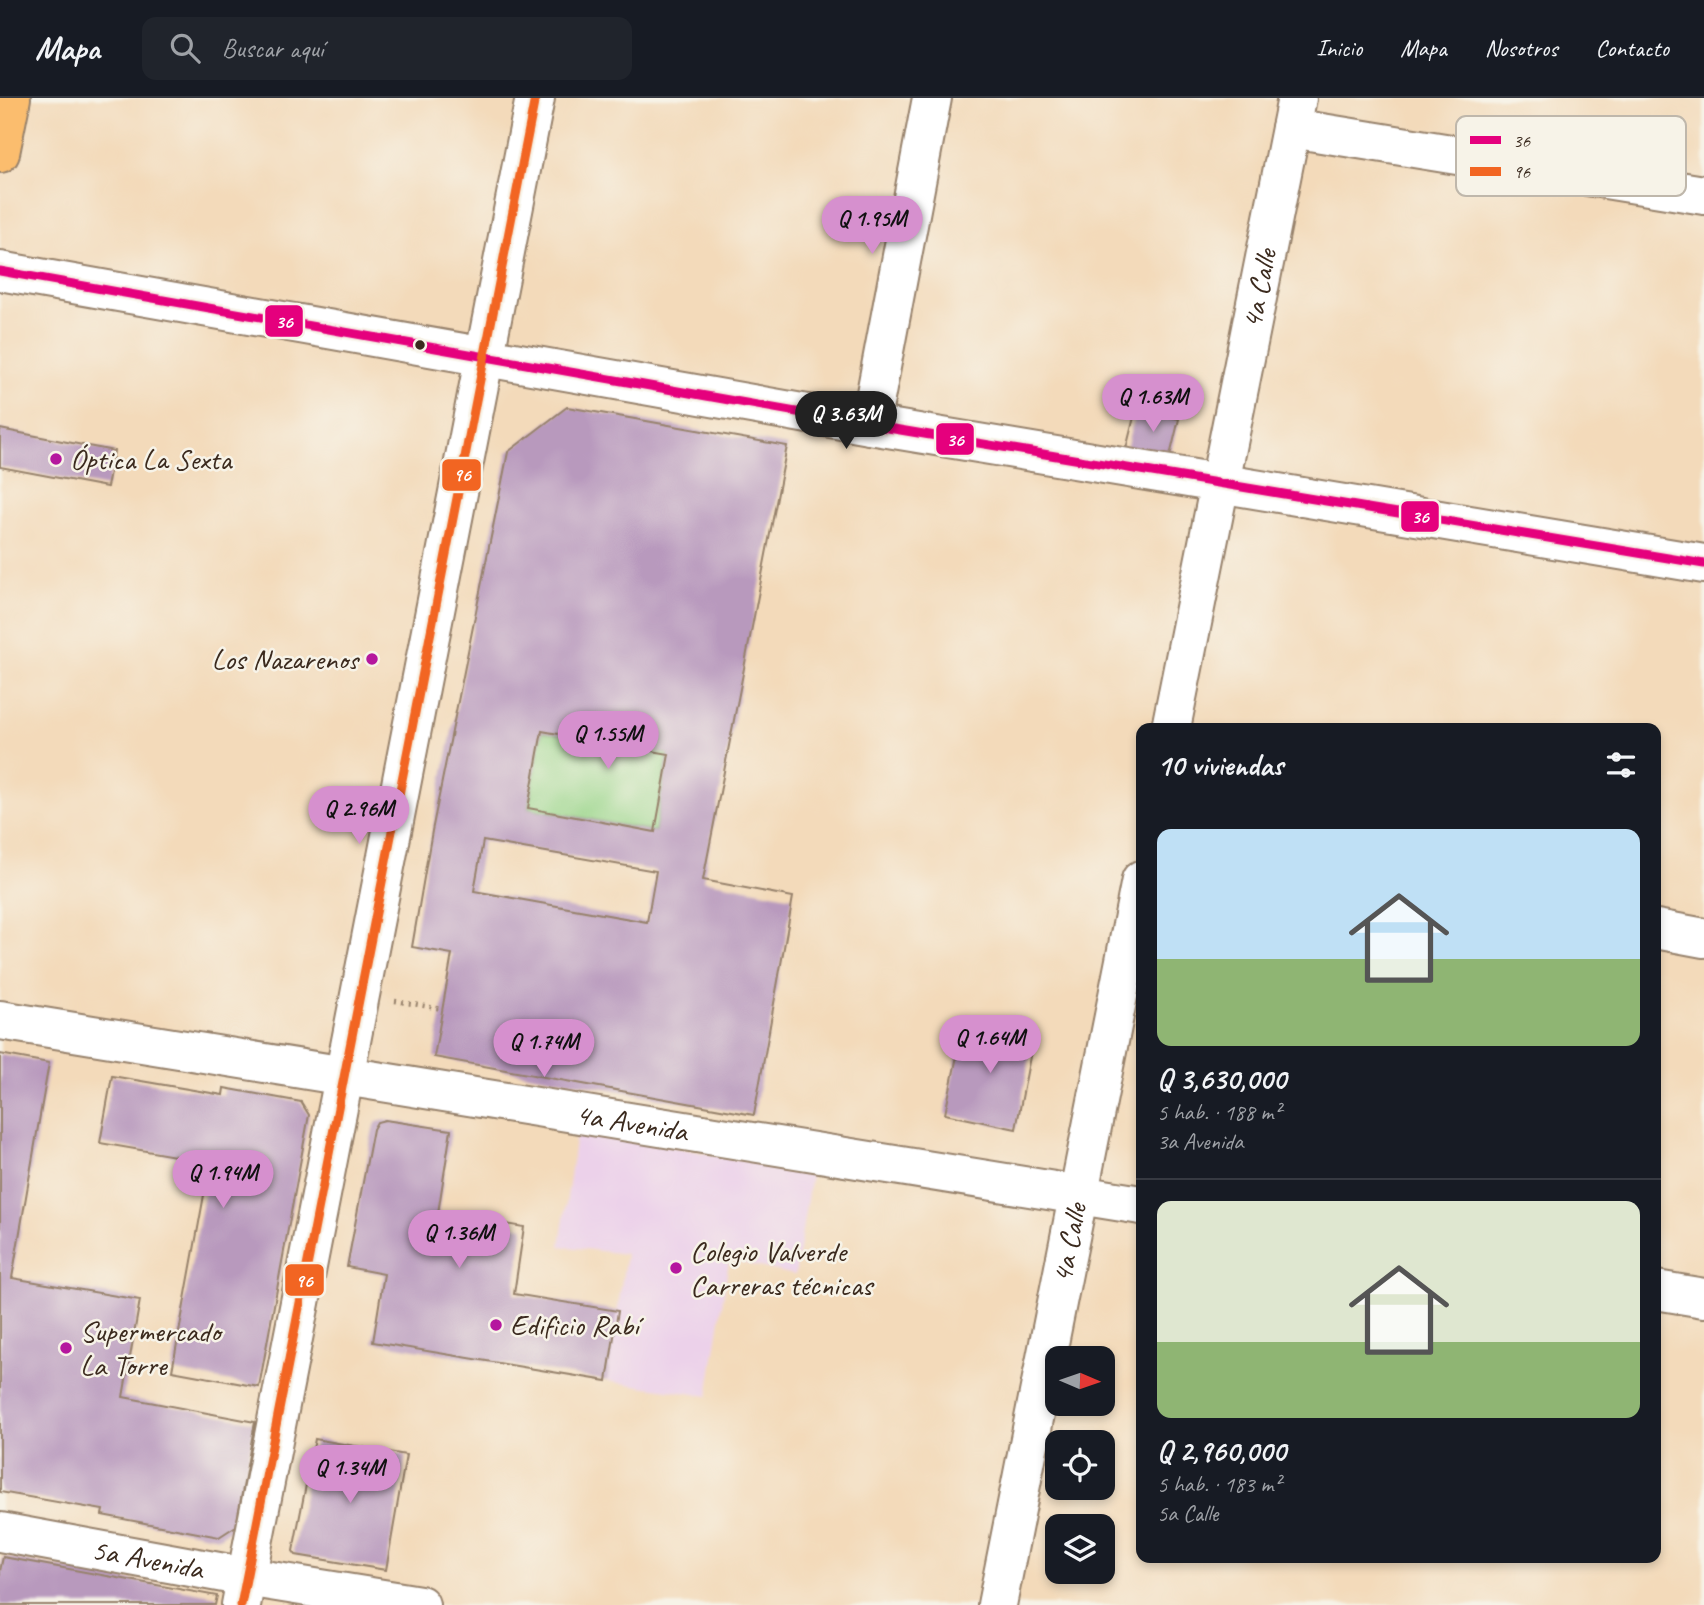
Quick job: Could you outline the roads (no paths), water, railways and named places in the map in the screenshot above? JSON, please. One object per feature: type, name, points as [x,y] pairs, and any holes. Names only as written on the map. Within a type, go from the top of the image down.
[{"type":"main road","points":[[0,153],[11,98]]},
{"type":"street","points":[[244,1591],[536,98]]},
{"type":"street","points":[[870,425],[932,98]]},
{"type":"street","points":[[1294,113],[1456,145]]},
{"type":"street","name":"4a Calle","points":[[1172,723],[1294,113]]},
{"type":"street","points":[[1686,191],[1704,195]]},
{"type":"street","points":[[0,271],[870,425],[1704,564]]},
{"type":"street","name":"4a Calle","points":[[997,1605],[1136,906]]},
{"type":"street","points":[[1661,930],[1704,938]]},
{"type":"street","name":"4a Avenida","points":[[0,1020],[1136,1204]]},
{"type":"street","points":[[1661,1291],[1704,1298]]},
{"type":"street","name":"5a Avenida","points":[[0,1532],[244,1591],[420,1605]]},
{"type":"place","name":"Óptica La Sexta","points":[[56,459]]},
{"type":"place","name":"Los Nazarenos","points":[[372,659]]},
{"type":"place","name":"Colegio Valverde Carreras técnicas","points":[[676,1268]]},
{"type":"place","name":"Edificio Rabí","points":[[496,1325]]},
{"type":"place","name":"Supermercado La Torre","points":[[66,1348]]}]
